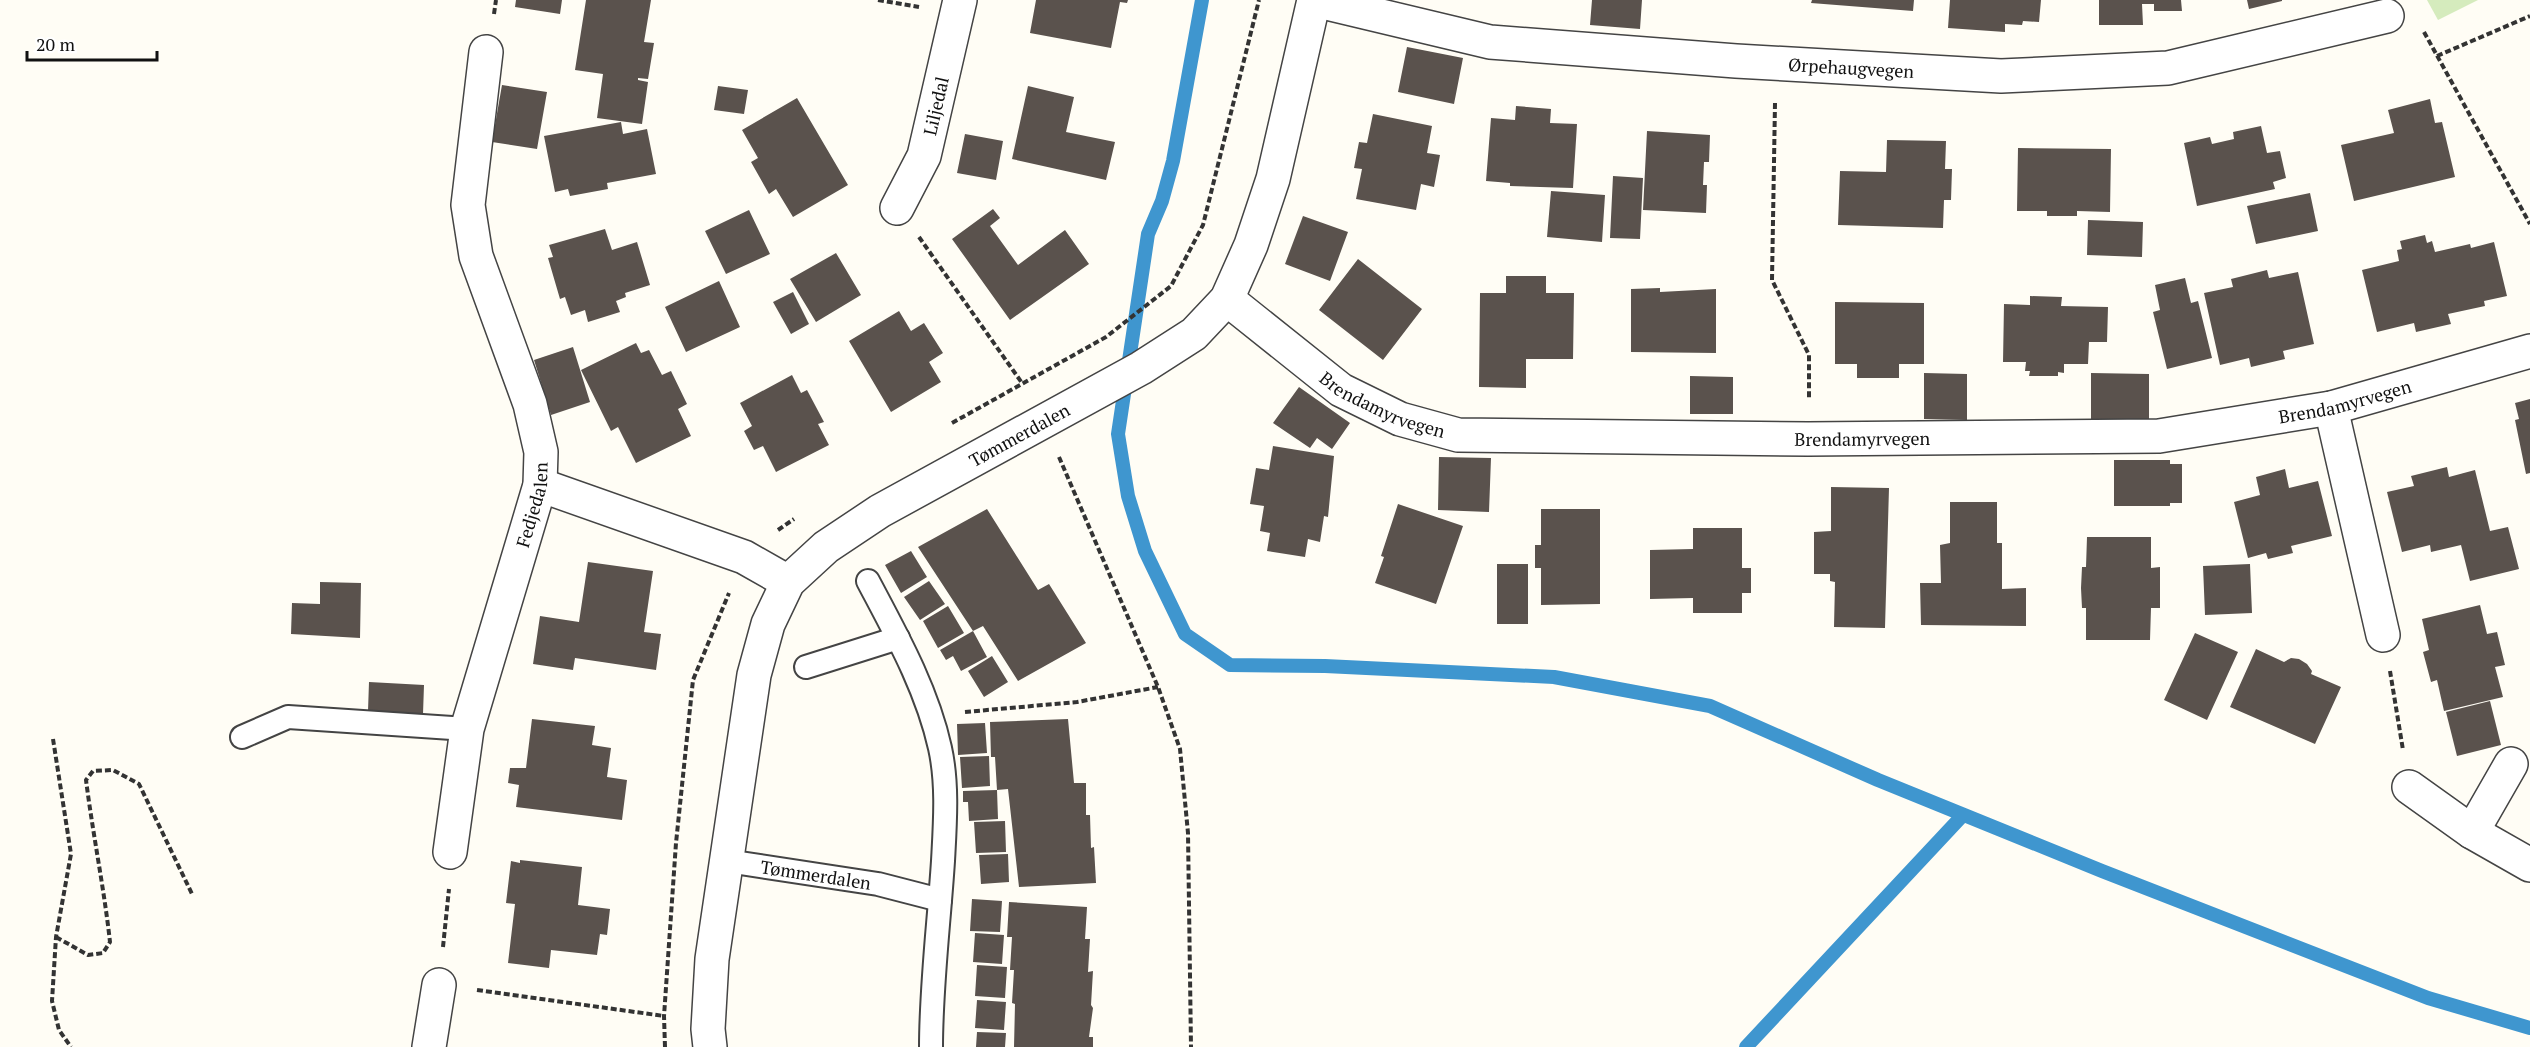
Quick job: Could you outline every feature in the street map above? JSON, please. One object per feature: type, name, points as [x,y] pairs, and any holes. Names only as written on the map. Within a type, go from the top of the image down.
[{"type":"street","name":"Liljedal","points":[[897,208],[924,156],[960,0]]},
{"type":"street","name":"Ørpehaugvegen","points":[[1314,0],[1491,42],[1736,61],[2001,76],[2168,68],[2387,16]]},
{"type":"street","name":"Tømmerdalen","points":[[710,1047],[708,1029],[712,959],[754,675],[768,624],[788,582],[826,548],[880,511],[1141,368],[1194,334],[1227,299],[1251,244],[1273,179],[1314,0]]},
{"type":"street","name":"Fedjedalen","points":[[450,852],[467,729],[540,485],[541,452],[530,404],[476,256],[468,205],[486,52]]},
{"type":"street","name":"Brendamyrvegen","points":[[1227,299],[1341,390],[1400,419],[1458,435],[1808,439],[2159,436],[2331,408],[2530,351]]},
{"type":"street","points":[[2331,408],[2384,635]]},
{"type":"street","points":[[540,485],[744,557],[788,582]]},
{"type":"street","points":[[2472,832],[2511,764]]},
{"type":"street","points":[[2409,787],[2472,832],[2530,865]]},
{"type":"street","points":[[429,1047],[439,985]]},
{"type":"lane","points":[[868,581],[898,638],[932,717],[941,750],[945,791],[940,900],[931,1006],[932,1047]]},
{"type":"lane","points":[[806,667],[898,638]]},
{"type":"lane","points":[[242,737],[288,717],[467,729]]},
{"type":"lane","name":"Tømmerdalen","points":[[727,861],[878,884],[940,900]]},
{"type":"path","points":[[2437,56],[2530,15]]},
{"type":"path","points":[[2421,28],[2530,224]]},
{"type":"path","points":[[1776,96],[1772,280],[1809,355],[1808,439]]},
{"type":"path","points":[[897,208],[1022,382]]},
{"type":"path","points":[[1054,446],[1158,687],[1179,749],[1188,834],[1191,1047]]},
{"type":"path","points":[[2384,635],[2409,787]]},
{"type":"path","points":[[932,717],[994,708],[1077,702],[1158,687]]},
{"type":"path","points":[[53,739],[71,854],[56,937],[53,1007],[59,1030],[71,1047]]},
{"type":"path","points":[[56,937],[88,955],[103,953],[110,942],[103,878],[86,780],[93,771],[113,770],[139,784],[193,896]]},
{"type":"path","points":[[450,852],[450,878],[439,985],[664,1016]]},
{"type":"green space","points":[[2427,0],[2478,0],[2438,20]]},
{"type":"building","points":[[516,0],[562,0],[560,14],[515,7]]},
{"type":"building","points":[[586,0],[651,0],[644,42],[654,43],[648,79],[638,78],[638,80],[648,82],[642,124],[597,118],[603,74],[575,70]]},
{"type":"building","points":[[1036,0],[1128,0],[1127,3],[1120,2],[1111,48],[1030,33]]},
{"type":"building","points":[[1592,0],[1642,0],[1640,29],[1590,25]]},
{"type":"building","points":[[1812,0],[1914,0],[1913,11],[1811,3]]},
{"type":"building","points":[[1950,0],[2041,0],[2039,22],[2023,21],[2022,25],[2005,24],[2005,32],[1948,28]]},
{"type":"building","points":[[2099,0],[2181,0],[2182,11],[2154,11],[2154,4],[2142,4],[2143,25],[2099,25]]},
{"type":"building","points":[[2247,0],[2282,0],[2282,1],[2249,9]]},
{"type":"building","points":[[1407,47],[1463,58],[1454,104],[1398,92]]},
{"type":"building","points":[[502,85],[547,92],[537,149],[492,142]]},
{"type":"building","points":[[718,86],[748,90],[744,114],[714,110]]},
{"type":"building","points":[[1028,86],[1074,97],[1066,132],[1115,142],[1106,180],[1012,159]]},
{"type":"building","points":[[797,98],[848,185],[793,217],[776,189],[769,194],[751,162],[758,158],[742,130]]},
{"type":"building","points":[[2430,99],[2435,123],[2442,122],[2455,177],[2354,201],[2341,145],[2394,133],[2388,110]]},
{"type":"building","points":[[1516,106],[1551,109],[1550,123],[1577,124],[1573,188],[1510,186],[1510,183],[1486,181],[1491,118],[1515,120]]},
{"type":"building","points":[[1373,114],[1432,126],[1427,153],[1440,155],[1434,187],[1421,184],[1416,210],[1356,199],[1362,169],[1354,168],[1359,142],[1367,143]]},
{"type":"building","points":[[621,122],[623,134],[647,129],[656,174],[607,183],[608,189],[570,196],[568,189],[555,192],[544,136]]},
{"type":"building","points":[[2261,126],[2267,153],[2280,151],[2286,178],[2273,182],[2275,189],[2197,206],[2184,143],[2210,137],[2212,144],[2234,139],[2233,132]]},
{"type":"building","points":[[1647,131],[1710,135],[1709,162],[1704,162],[1703,185],[1707,185],[1706,213],[1643,210]]},
{"type":"building","points":[[965,134],[1003,141],[996,180],[957,173]]},
{"type":"building","points":[[1887,140],[1946,141],[1945,169],[1952,169],[1951,200],[1944,200],[1943,228],[1838,225],[1840,171],[1886,172]]},
{"type":"building","points":[[2018,148],[2111,149],[2110,212],[2077,211],[2077,216],[2047,216],[2047,211],[2017,211]]},
{"type":"building","points":[[1613,176],[1643,178],[1640,239],[1610,238]]},
{"type":"building","points":[[1551,191],[1605,195],[1602,242],[1547,237]]},
{"type":"building","points":[[2310,193],[2318,231],[2256,244],[2247,206]]},
{"type":"building","points":[[993,209],[1000,218],[990,226],[1018,265],[1065,230],[1089,264],[1010,320],[952,239]]},
{"type":"building","points":[[749,210],[770,254],[726,274],[705,231]]},
{"type":"building","points":[[1303,216],[1348,232],[1330,281],[1285,264]]},
{"type":"building","points":[[2088,220],[2143,222],[2142,257],[2087,255]]},
{"type":"building","points":[[605,229],[612,250],[637,242],[650,285],[625,293],[626,297],[616,301],[620,312],[588,322],[585,310],[571,315],[565,297],[560,299],[548,258],[553,257],[549,245]]},
{"type":"building","points":[[2425,235],[2427,243],[2432,241],[2435,252],[2470,244],[2471,248],[2494,242],[2507,296],[2484,301],[2485,306],[2448,314],[2451,324],[2416,332],[2414,323],[2377,332],[2362,270],[2399,261],[2397,250],[2402,249],[2400,241]]},
{"type":"building","points":[[836,253],[861,295],[816,322],[790,279]]},
{"type":"building","points":[[1358,259],[1422,309],[1383,360],[1319,310]]},
{"type":"building","points":[[2267,270],[2269,278],[2298,272],[2314,344],[2283,351],[2285,359],[2251,367],[2249,358],[2220,365],[2204,293],[2233,287],[2231,279]]},
{"type":"building","points":[[1506,276],[1546,276],[1546,293],[1574,293],[1573,359],[1526,359],[1526,388],[1479,387],[1480,293],[1506,293]]},
{"type":"building","points":[[2185,278],[2191,303],[2198,301],[2212,358],[2167,369],[2153,312],[2160,310],[2155,285]]},
{"type":"building","points":[[719,281],[740,327],[686,352],[665,307]]},
{"type":"building","points":[[1660,288],[1660,292],[1716,289],[1716,353],[1631,352],[1631,289]]},
{"type":"building","points":[[793,292],[809,324],[791,334],[773,302]]},
{"type":"building","points":[[2030,296],[2062,297],[2061,306],[2108,307],[2107,342],[2089,342],[2088,364],[2064,364],[2064,373],[2058,372],[2058,376],[2029,376],[2030,371],[2025,371],[2026,362],[2003,362],[2004,304],[2030,305]]},
{"type":"building","points":[[1835,302],[1924,303],[1924,364],[1899,364],[1899,378],[1857,378],[1857,364],[1835,364]]},
{"type":"building","points":[[899,311],[911,331],[924,323],[943,353],[929,362],[941,382],[891,412],[849,341]]},
{"type":"building","points":[[636,343],[641,353],[649,350],[662,375],[671,371],[687,404],[678,409],[691,436],[636,463],[618,427],[611,431],[581,370]]},
{"type":"building","points":[[573,347],[590,402],[551,415],[534,360]]},
{"type":"building","points":[[1924,373],[1967,374],[1967,420],[1924,419]]},
{"type":"building","points":[[2091,373],[2149,374],[2149,421],[2091,421]]},
{"type":"building","points":[[792,375],[801,393],[807,390],[824,422],[818,424],[829,445],[776,472],[763,446],[754,450],[744,431],[752,426],[740,403]]},
{"type":"building","points":[[1690,376],[1733,377],[1733,414],[1690,414]]},
{"type":"building","points":[[1299,387],[1350,423],[1332,449],[1317,438],[1310,448],[1273,423]]},
{"type":"building","points":[[2530,399],[2530,473],[2526,474],[2515,420],[2519,419],[2515,403]]},
{"type":"building","points":[[1273,446],[1334,456],[1328,517],[1324,516],[1320,542],[1308,539],[1305,557],[1267,551],[1270,533],[1260,531],[1264,506],[1250,504],[1256,468],[1269,470]]},
{"type":"building","points":[[1439,457],[1491,458],[1489,512],[1438,510]]},
{"type":"building","points":[[2114,460],[2170,460],[2170,464],[2182,464],[2182,503],[2170,503],[2170,506],[2114,506]]},
{"type":"building","points":[[2447,467],[2449,477],[2475,470],[2490,531],[2508,527],[2519,569],[2470,581],[2461,545],[2431,552],[2430,545],[2402,552],[2387,492],[2414,486],[2411,476]]},
{"type":"building","points":[[2285,469],[2289,488],[2318,481],[2332,536],[2291,546],[2293,553],[2268,559],[2266,553],[2248,558],[2234,502],[2260,495],[2256,477]]},
{"type":"building","points":[[1831,487],[1889,488],[1885,628],[1834,627],[1835,582],[1830,581],[1830,574],[1814,574],[1814,532],[1831,531]]},
{"type":"building","points":[[1950,502],[1997,502],[1997,543],[2002,543],[2002,589],[2026,588],[2026,626],[1921,625],[1920,583],[1941,583],[1940,545],[1950,543]]},
{"type":"building","points":[[1398,504],[1463,526],[1436,604],[1375,583]]},
{"type":"building","points":[[987,509],[1038,590],[1049,584],[1086,643],[1018,681],[983,626],[973,631],[918,547]]},
{"type":"building","points":[[1541,509],[1600,509],[1600,604],[1541,605],[1541,568],[1535,568],[1535,545],[1541,545]]},
{"type":"building","points":[[1693,528],[1742,528],[1742,568],[1751,568],[1751,593],[1742,593],[1742,613],[1693,613],[1693,598],[1650,599],[1650,550],[1693,549]]},
{"type":"building","points":[[2087,537],[2151,537],[2151,568],[2160,567],[2160,608],[2151,608],[2150,640],[2086,640],[2086,608],[2082,608],[2081,588],[2082,567],[2086,567]]},
{"type":"building","points":[[911,551],[927,577],[901,593],[885,565]]},
{"type":"building","points":[[588,562],[653,571],[644,632],[661,634],[656,670],[575,658],[573,670],[533,664],[540,616],[579,622]]},
{"type":"building","points":[[1497,564],[1528,564],[1528,624],[1497,624]]},
{"type":"building","points":[[2250,564],[2252,613],[2205,615],[2203,566]]},
{"type":"building","points":[[929,581],[945,604],[920,620],[904,597]]},
{"type":"building","points":[[320,582],[361,583],[360,638],[291,634],[292,603],[320,604]]},
{"type":"building","points":[[2480,605],[2487,634],[2497,632],[2505,665],[2495,667],[2503,697],[2444,711],[2437,680],[2431,682],[2423,652],[2429,650],[2422,619]]},
{"type":"building","points":[[948,606],[964,633],[938,648],[923,621]]},
{"type":"building","points":[[973,631],[987,657],[961,671],[953,656],[946,660],[940,650]]},
{"type":"building","points":[[2195,633],[2238,652],[2207,720],[2164,700]]},
{"type":"building","points":[[2256,649],[2284,662],[2291,658],[2299,659],[2307,664],[2312,671],[2311,674],[2341,687],[2315,744],[2230,707]]},
{"type":"building","points":[[992,656],[1008,682],[984,697],[968,671]]},
{"type":"building","points":[[369,682],[424,685],[423,714],[368,711]]},
{"type":"building","points":[[2490,701],[2501,745],[2457,756],[2446,712]]},
{"type":"building","points":[[532,719],[595,726],[592,745],[611,748],[607,777],[627,780],[622,820],[516,807],[519,785],[508,783],[510,768],[526,768]]},
{"type":"building","points":[[1068,719],[1074,783],[1086,783],[1086,815],[1090,815],[1091,848],[1094,847],[1096,883],[1019,887],[1008,789],[997,790],[995,757],[991,757],[990,722]]},
{"type":"building","points":[[985,723],[987,753],[958,755],[957,724]]},
{"type":"building","points":[[989,756],[990,786],[962,788],[960,757]]},
{"type":"building","points":[[997,790],[998,819],[969,821],[968,802],[963,802],[963,791]]},
{"type":"building","points":[[1005,821],[1006,852],[976,853],[974,822]]},
{"type":"building","points":[[1008,854],[1009,882],[981,884],[979,855]]},
{"type":"building","points":[[520,860],[582,867],[578,905],[610,909],[607,935],[600,934],[597,955],[551,950],[549,968],[508,963],[515,904],[506,903],[511,861],[520,863]]},
{"type":"building","points":[[972,899],[1002,901],[1000,932],[970,931]]},
{"type":"building","points":[[1009,902],[1087,907],[1085,939],[1090,939],[1088,972],[1093,971],[1091,1005],[1093,1008],[1089,1037],[1093,1037],[1093,1047],[1014,1047],[1015,1004],[1012,1003],[1014,970],[1010,970],[1012,937],[1007,937]]},
{"type":"building","points":[[975,933],[1004,935],[1002,964],[973,962]]},
{"type":"building","points":[[977,965],[1007,967],[1005,998],[975,996]]},
{"type":"building","points":[[977,1000],[1006,1002],[1004,1030],[975,1028]]},
{"type":"building","points":[[977,1032],[1006,1033],[1005,1047],[976,1047]]},
{"type":"waterway","points":[[1202,0],[1173,161],[1162,201],[1148,234],[1118,434],[1128,496],[1145,551],[1185,634],[1230,665],[1325,666],[1554,677],[1710,706],[1878,780],[2102,871],[2428,998],[2530,1028]]},
{"type":"waterway","points":[[1746,1047],[1963,815]]}]
